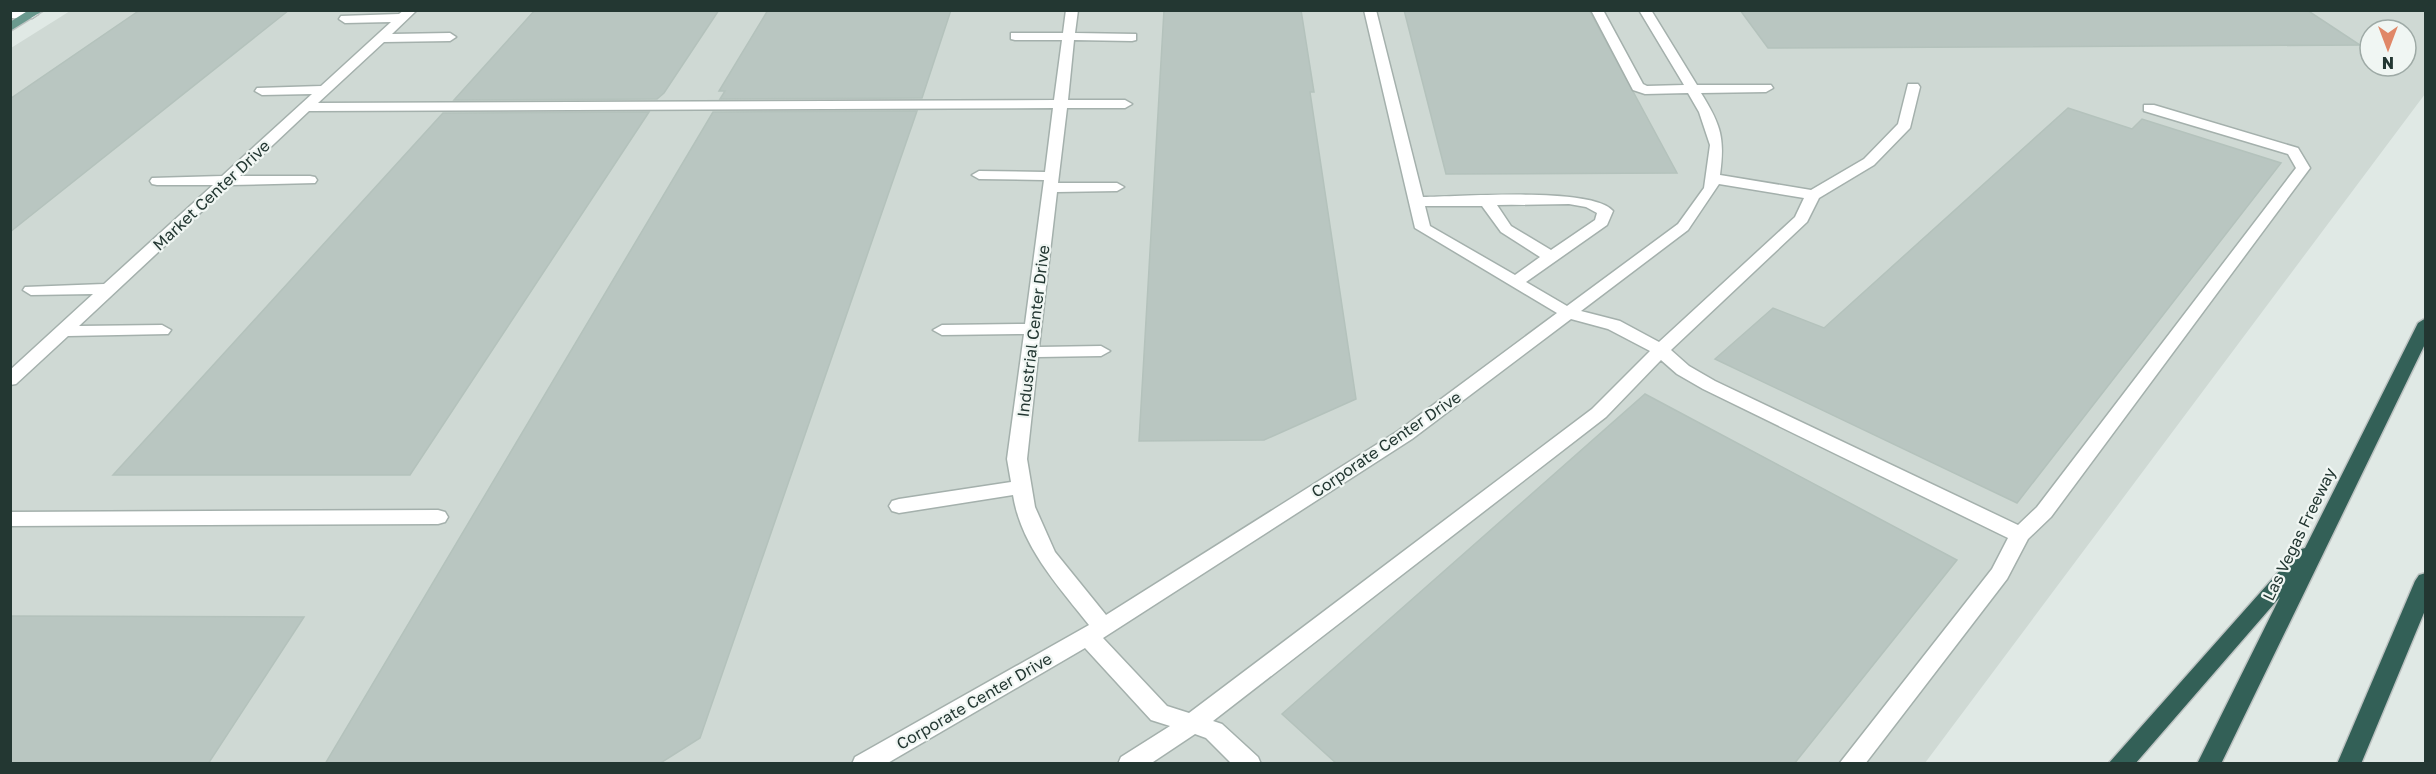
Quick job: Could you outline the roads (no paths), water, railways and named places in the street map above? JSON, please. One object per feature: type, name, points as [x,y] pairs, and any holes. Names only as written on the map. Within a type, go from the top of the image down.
[{"type":"highway","name":"Las Vegas Freeway","points":[[2209,764],[2426,323]]},
{"type":"highway","points":[[2120,764],[2320,538]]},
{"type":"highway","points":[[2349,764],[2426,582]]},
{"type":"main road","points":[[10,27],[35,12]]},
{"type":"street","name":"Industrial Center Drive","points":[[1072,10],[1017,459],[1025,507],[1046,555],[1096,631],[1159,713],[1214,731],[1249,764]]},
{"type":"street","points":[[1370,10],[1423,228],[1568,313],[1614,325],[1661,350],[1683,370],[1709,385],[2020,535]]},
{"type":"street","points":[[1597,10],[1638,87],[1645,90],[1766,88]]},
{"type":"street","name":"Corporate Center Drive","points":[[864,764],[1096,631],[1405,435],[1683,228],[1711,188],[1717,145],[1706,112],[1645,10]]},
{"type":"street","points":[[10,14],[35,12]]},
{"type":"street","points":[[345,19],[407,14]]},
{"type":"street","name":"Market Center Drive","points":[[10,380],[407,14]]},
{"type":"street","points":[[1015,36],[1132,37]]},
{"type":"street","points":[[382,38],[450,37]]},
{"type":"street","points":[[1130,764],[1192,723],[1599,413],[1661,350],[1802,219],[1813,195],[1869,162],[1905,125],[1913,87]]},
{"type":"street","points":[[262,91],[325,90]]},
{"type":"street","points":[[306,107],[1125,105]]},
{"type":"street","points":[[1851,764],[2000,574],[2020,535],[2044,512],[2303,168],[2293,151],[2149,108]]},
{"type":"street","points":[[979,175],[1117,187]]},
{"type":"street","points":[[1712,178],[1813,195]]},
{"type":"street","points":[[157,181],[310,180]]},
{"type":"street","points":[[1417,202],[1569,200],[1590,202],[1605,211],[1602,222],[1515,282]]},
{"type":"street","points":[[1487,201],[1496,222],[1517,238],[1552,256]]},
{"type":"street","points":[[31,290],[109,289]]},
{"type":"street","points":[[942,330],[1033,329]]},
{"type":"street","points":[[63,331],[162,330]]},
{"type":"street","points":[[1030,352],[1101,351]]},
{"type":"street","points":[[899,506],[1021,487]]},
{"type":"street","points":[[10,519],[438,517]]}]
